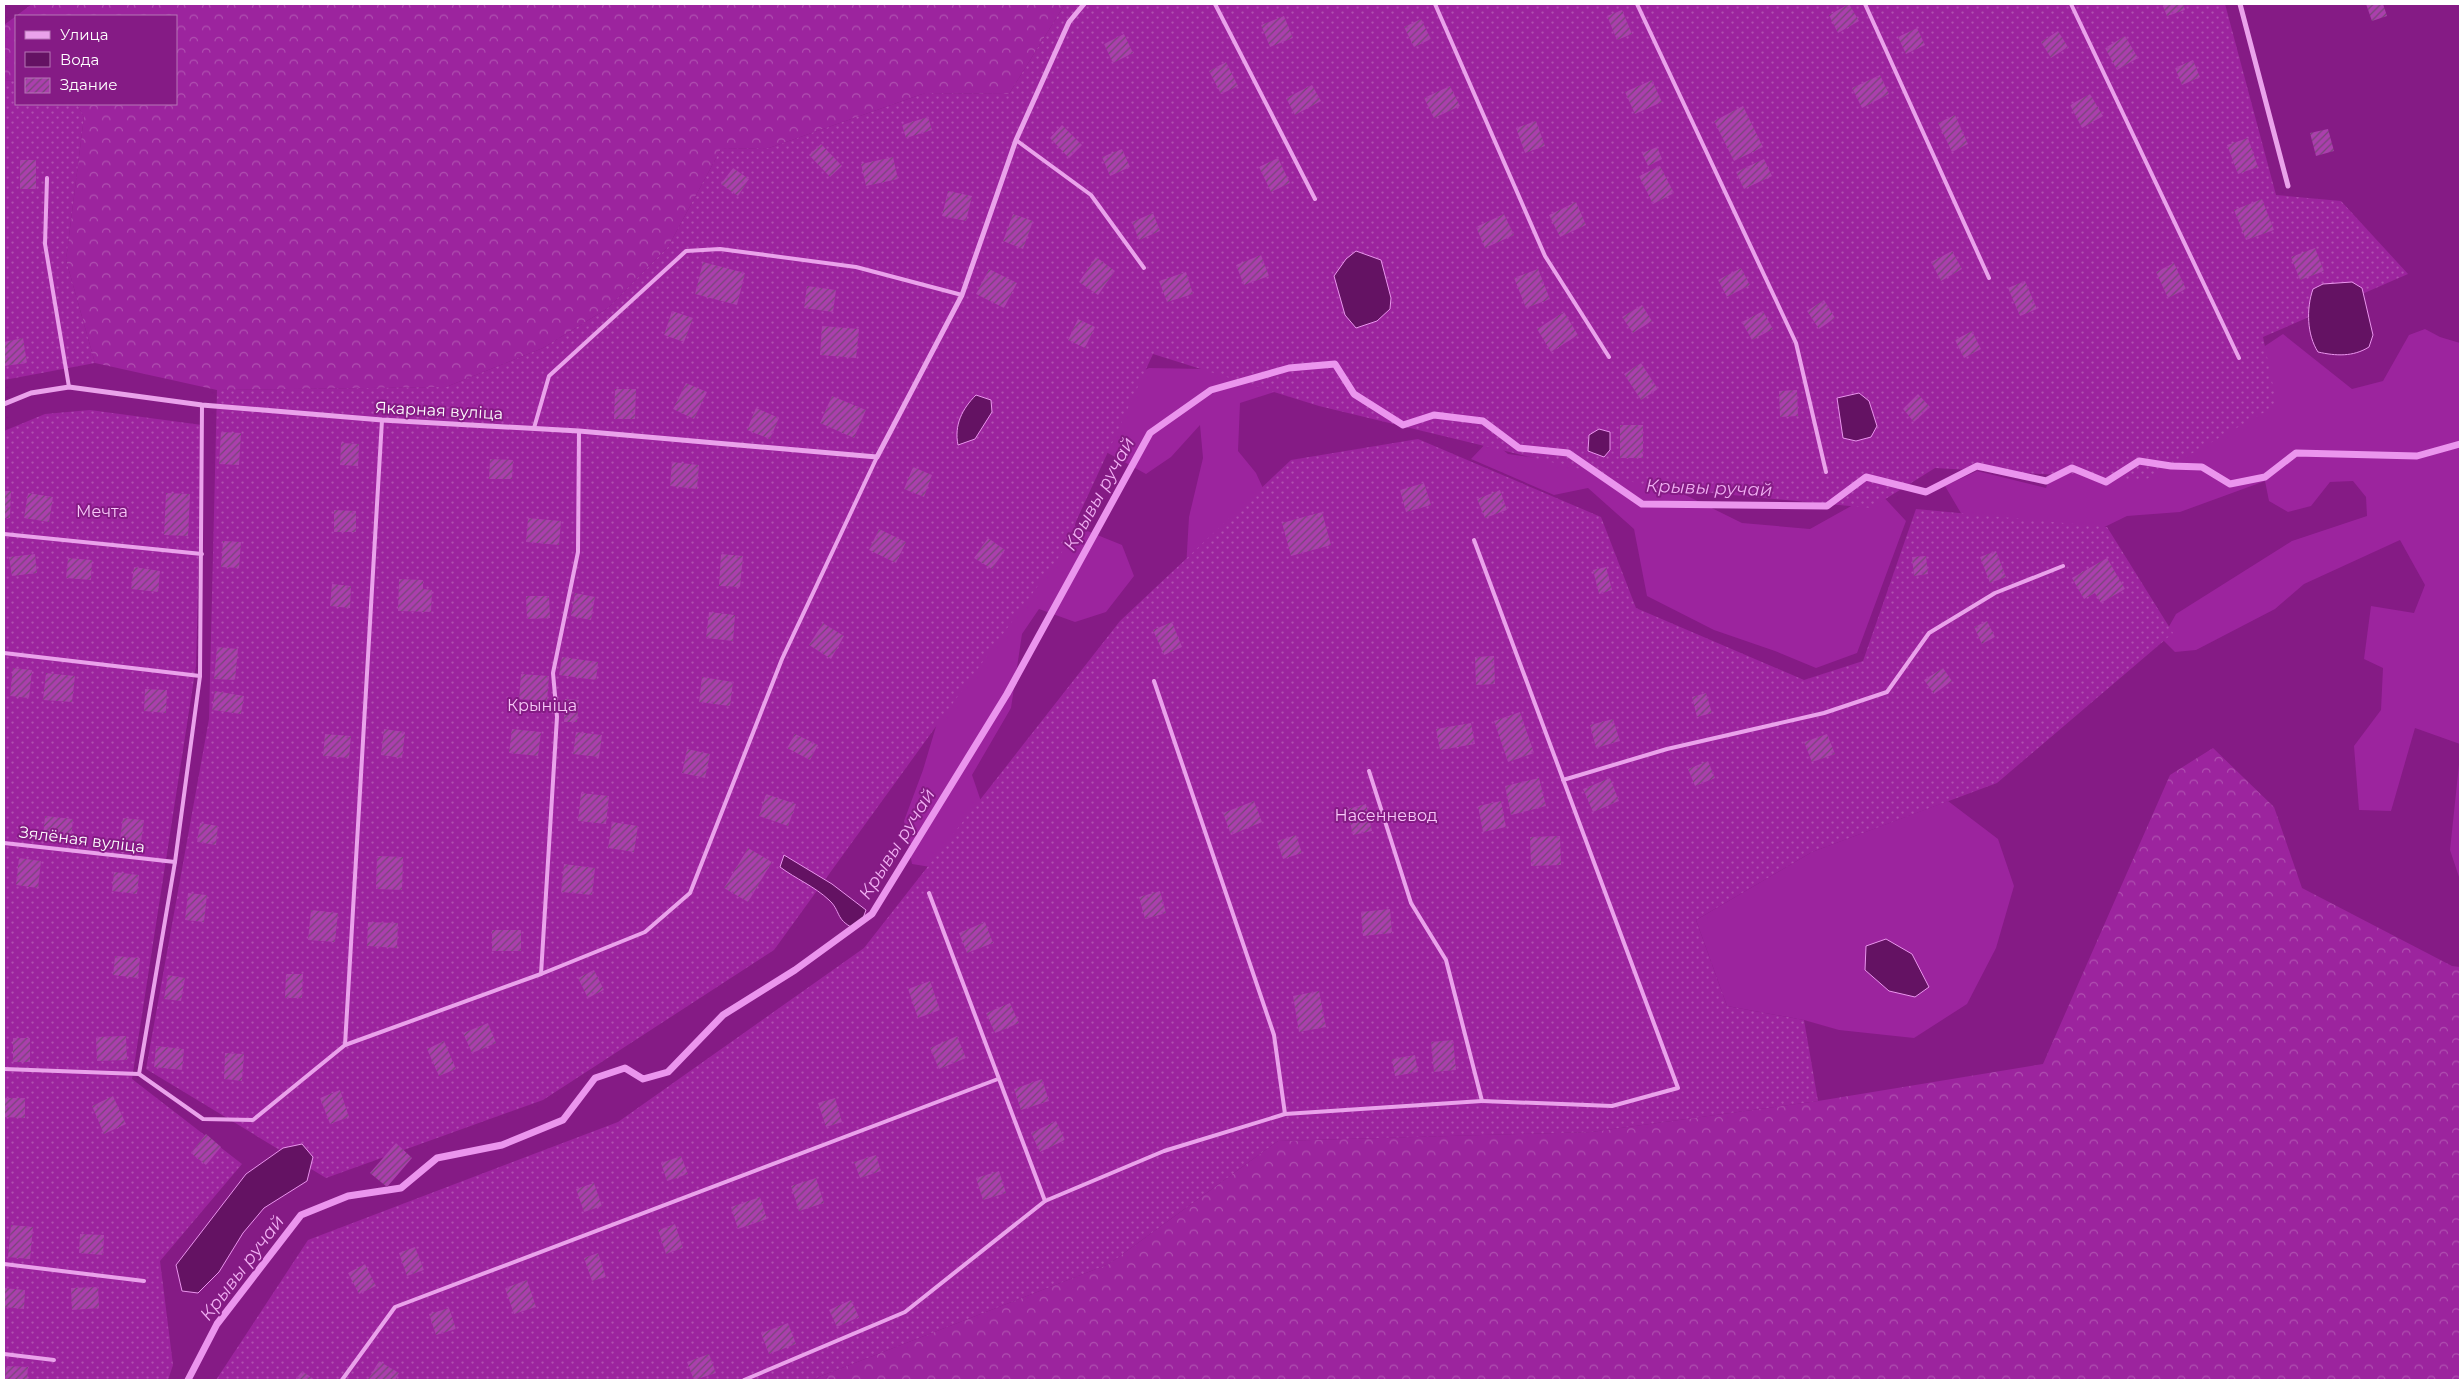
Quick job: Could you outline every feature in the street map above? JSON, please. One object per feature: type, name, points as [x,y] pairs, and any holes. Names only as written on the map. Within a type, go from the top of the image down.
[{"type":"street","points":[[877,458],[962,295],[1016,140],[1069,22],[1084,4]]},
{"type":"street","points":[[2240,4],[2288,186]]},
{"type":"street","name":"Якарная вуліца","points":[[4,404],[31,393],[69,387],[202,405],[382,420],[534,428],[877,458]]},
{"type":"lane","points":[[1215,4],[1315,199]]},
{"type":"lane","points":[[1436,4],[1545,256],[1609,357]]},
{"type":"lane","points":[[1636,4],[1796,343],[1826,472]]},
{"type":"lane","points":[[1865,4],[1989,278]]},
{"type":"lane","points":[[2071,4],[2239,358]]},
{"type":"lane","points":[[1016,140],[1091,195],[1144,268]]},
{"type":"lane","points":[[47,178],[45,244],[69,387]]},
{"type":"lane","points":[[534,428],[549,376],[686,251],[720,249],[856,267],[962,295]]},
{"type":"lane","points":[[139,1074],[175,862],[200,676],[202,405]]},
{"type":"lane","points":[[345,1045],[382,420]]},
{"type":"lane","points":[[541,974],[557,717],[553,673],[578,552],[579,432]]},
{"type":"lane","points":[[4,1069],[139,1074],[203,1119],[253,1120],[345,1045],[541,974],[645,932],[690,893],[782,659],[877,458]]},
{"type":"lane","points":[[4,534],[202,554]]},
{"type":"lane","points":[[744,1380],[905,1312],[1045,1201],[1164,1151],[1285,1114],[1482,1100],[1612,1106],[1678,1088],[1474,540]]},
{"type":"lane","points":[[1563,780],[1666,749],[1824,713],[1887,692],[1929,633],[1995,593],[2063,566]]},
{"type":"lane","points":[[4,653],[200,676]]},
{"type":"lane","points":[[1154,681],[1274,1035],[1285,1114]]},
{"type":"lane","points":[[1370,771],[1411,904],[1446,960],[1482,1100]]},
{"type":"lane","name":"Зялёная вуліца","points":[[4,843],[175,862]]},
{"type":"lane","points":[[929,893],[1045,1201]]},
{"type":"lane","points":[[342,1380],[395,1307],[998,1079]]},
{"type":"lane","points":[[4,1264],[144,1281]]},
{"type":"lane","points":[[4,1354],[54,1360]]},
{"type":"green space","points":[[32,4],[1065,4],[1009,94],[925,93],[769,148],[721,149],[668,247],[608,308],[543,348],[446,387],[217,390],[95,363],[66,260],[84,117],[78,105],[178,105],[178,15],[17,15]]},
{"type":"green space","name":"Крыніца","points":[[1065,4],[2225,4],[2276,195],[2341,201],[2408,274],[2263,337],[2277,405],[2145,480],[1935,468],[1871,508],[1658,488],[1319,406],[1153,354],[1061,554],[774,950],[543,1100],[326,1178],[146,1069],[209,719],[217,390],[446,387],[543,348],[608,308],[668,247],[721,149],[769,148],[925,93],[1009,94]]},
{"type":"green space","points":[[15,17],[15,80],[4,81],[4,25]]},
{"type":"green space","points":[[15,80],[15,105],[78,105],[84,117],[66,260],[95,363],[4,380],[4,81]]},
{"type":"green space","points":[[2425,329],[2440,337],[2460,343],[2460,744],[2415,728],[2391,811],[2359,810],[2354,746],[2381,710],[2383,668],[2364,659],[2371,606],[2414,613],[2425,585],[2400,540],[2304,584],[2275,609],[2196,650],[2175,652],[2162,639],[2176,614],[2292,541],[2367,516],[2366,497],[2353,481],[2330,482],[2311,506],[2288,512],[2269,501],[2265,481],[2180,512],[2127,516],[2074,542],[1975,537],[1945,486],[1977,471],[2046,488],[2070,421],[2229,370],[2283,334],[2352,389],[2383,381],[2409,335]]},
{"type":"green space","points":[[1149,368],[1206,369],[1281,390],[1240,403],[1238,451],[1256,473],[1267,497],[1186,568],[1189,517],[1203,458],[1200,425],[1171,457],[1146,474],[1106,452],[1106,389]]},
{"type":"green space","name":"Мечта","points":[[90,410],[202,425],[196,666],[132,1079],[242,1164],[160,1261],[173,1365],[168,1380],[4,1380],[4,431],[45,414]]},
{"type":"green space","name":"Насенневод","points":[[1418,439],[1601,517],[1636,608],[1804,680],[1863,661],[1916,509],[2107,527],[2173,633],[1997,783],[1812,852],[1696,920],[1727,1006],[1804,1020],[1818,1101],[1591,1132],[1278,1141],[1109,1264],[811,1380],[216,1380],[308,1240],[618,1122],[864,948],[1120,621],[1291,460]]},
{"type":"green space","points":[[1490,439],[1508,454],[1639,472],[1742,523],[1810,529],[1878,491],[1906,521],[1857,653],[1816,668],[1775,651],[1714,630],[1647,596],[1634,529],[1588,488],[1554,495],[1471,459]]},
{"type":"green space","points":[[1080,487],[1075,526],[1122,545],[1134,576],[1106,612],[1075,622],[1039,609],[1022,634],[1011,708],[972,775],[984,810],[943,869],[912,864],[904,821],[923,770],[946,693]]},
{"type":"green space","points":[[2213,748],[2274,807],[2302,888],[2452,966],[2460,967],[2460,1380],[811,1380],[1109,1264],[1278,1141],[1591,1132],[1818,1101],[2043,1064],[2170,775]]},
{"type":"green space","points":[[2460,755],[2460,880],[2450,850]]},
{"type":"green space","points":[[1948,801],[1998,839],[2014,886],[1996,948],[1967,1004],[1914,1038],[1839,1030],[1804,1020],[1727,1006],[1696,920],[1812,852]]},
{"type":"water","points":[[1356,251],[1381,260],[1391,298],[1390,309],[1377,321],[1356,328],[1345,315],[1334,276],[1346,259]]},
{"type":"water","points":[[2352,282],[2362,288],[2373,335],[2369,347],[2357,353],[2344,355],[2318,352],[2314,345],[2309,322],[2309,305],[2313,289],[2323,284]]},
{"type":"water","points":[[1859,393],[1869,401],[1877,426],[1871,437],[1856,441],[1843,438],[1837,398]]},
{"type":"water","points":[[976,395],[991,400],[992,412],[975,439],[958,445],[957,431],[960,418]]},
{"type":"water","points":[[1599,429],[1610,432],[1610,450],[1604,457],[1588,451],[1589,435]]},
{"type":"water","points":[[784,855],[832,884],[866,910],[862,921],[853,928],[847,925],[833,904],[823,895],[780,867]]},
{"type":"water","points":[[1886,939],[1912,954],[1929,987],[1915,997],[1889,991],[1865,970],[1866,946]]},
{"type":"water","points":[[302,1144],[313,1157],[307,1181],[264,1208],[243,1233],[219,1272],[198,1293],[182,1291],[176,1265],[246,1174],[283,1148]]},
{"type":"building","points":[[1849,4],[1859,21],[1838,33],[1829,15]]},
{"type":"building","points":[[2162,4],[2183,4],[2185,10],[2167,16]]},
{"type":"building","points":[[2366,4],[2383,4],[2387,16],[2372,21]]},
{"type":"building","points":[[1622,10],[1632,34],[1617,40],[1607,16]]},
{"type":"building","points":[[1284,16],[1293,38],[1270,47],[1261,25]]},
{"type":"building","points":[[1421,19],[1431,39],[1414,47],[1404,27]]},
{"type":"building","points":[[1917,28],[1925,45],[1906,54],[1898,37]]},
{"type":"building","points":[[2058,31],[2068,47],[2051,58],[2041,42]]},
{"type":"building","points":[[1124,34],[1133,53],[1113,63],[1104,44]]},
{"type":"building","points":[[2125,36],[2138,58],[2117,70],[2105,48]]},
{"type":"building","points":[[2193,60],[2200,77],[2182,85],[2175,68]]},
{"type":"building","points":[[1226,62],[1238,86],[1221,94],[1209,71]]},
{"type":"building","points":[[1880,75],[1889,94],[1862,108],[1852,88]]},
{"type":"building","points":[[1652,80],[1662,102],[1635,114],[1625,92]]},
{"type":"building","points":[[1312,85],[1321,101],[1295,115],[1286,98]]},
{"type":"building","points":[[1450,86],[1460,106],[1434,118],[1424,98]]},
{"type":"building","points":[[2090,94],[2103,116],[2082,128],[2070,105]]},
{"type":"building","points":[[1743,106],[1763,147],[1734,161],[1714,121]]},
{"type":"building","points":[[1955,115],[1968,144],[1952,152],[1938,123]]},
{"type":"building","points":[[928,117],[932,130],[906,138],[902,125]]},
{"type":"building","points":[[1536,121],[1545,146],[1525,153],[1516,128]]},
{"type":"building","points":[[1062,125],[1082,145],[1069,158],[1050,138]]},
{"type":"building","points":[[2328,129],[2334,151],[2316,156],[2310,133]]},
{"type":"building","points":[[2248,138],[2258,167],[2238,174],[2227,145]]},
{"type":"building","points":[[821,144],[842,166],[830,177],[809,155]]},
{"type":"building","points":[[1657,147],[1662,159],[1648,166],[1642,153]]},
{"type":"building","points":[[1122,149],[1130,167],[1110,176],[1102,157]]},
{"type":"building","points":[[893,157],[898,179],[866,186],[861,164]]},
{"type":"building","points":[[1278,158],[1290,183],[1271,192],[1259,167]]},
{"type":"building","points":[[1764,159],[1772,176],[1744,189],[1736,172]]},
{"type":"building","points":[[20,160],[36,160],[36,189],[20,189]]},
{"type":"building","points":[[1660,166],[1674,193],[1653,204],[1639,176]]},
{"type":"building","points":[[733,168],[749,179],[738,196],[721,184]]},
{"type":"building","points":[[948,191],[972,196],[966,221],[942,216]]},
{"type":"building","points":[[2262,199],[2274,230],[2246,240],[2234,210]]},
{"type":"building","points":[[1576,202],[1586,225],[1560,237],[1549,215]]},
{"type":"building","points":[[1153,213],[1160,231],[1139,240],[1132,222]]},
{"type":"building","points":[[1013,214],[1033,221],[1023,249],[1003,241]]},
{"type":"building","points":[[1504,214],[1514,235],[1485,248],[1476,227]]},
{"type":"building","points":[[2315,248],[2324,271],[2300,280],[2291,257]]},
{"type":"building","points":[[1952,251],[1962,269],[1941,281],[1931,262]]},
{"type":"building","points":[[1261,255],[1269,276],[1244,285],[1236,265]]},
{"type":"building","points":[[1096,257],[1115,271],[1098,295],[1079,282]]},
{"type":"building","points":[[703,262],[745,273],[737,305],[695,294]]},
{"type":"building","points":[[2174,263],[2186,289],[2168,298],[2156,272]]},
{"type":"building","points":[[1741,268],[1750,285],[1727,297],[1718,280]]},
{"type":"building","points":[[989,269],[1017,283],[1004,308],[976,294]]},
{"type":"building","points":[[1538,269],[1550,299],[1526,308],[1514,278]]},
{"type":"building","points":[[1186,272],[1193,294],[1167,302],[1159,281]]},
{"type":"building","points":[[2025,281],[2037,309],[2020,316],[2008,288]]},
{"type":"building","points":[[807,286],[836,290],[833,312],[804,308]]},
{"type":"building","points":[[1824,300],[1835,318],[1819,329],[1807,311]]},
{"type":"building","points":[[1642,305],[1652,321],[1633,333],[1622,317]]},
{"type":"building","points":[[672,311],[693,318],[684,342],[664,335]]},
{"type":"building","points":[[1763,311],[1773,329],[1752,340],[1742,322]]},
{"type":"building","points":[[1564,312],[1578,335],[1551,352],[1537,329]]},
{"type":"building","points":[[1078,319],[1095,327],[1085,348],[1068,340]]},
{"type":"building","points":[[822,326],[859,329],[856,358],[820,355]]},
{"type":"building","points":[[1972,331],[1981,349],[1964,358],[1955,340]]},
{"type":"building","points":[[23,338],[27,363],[4,366],[4,342]]},
{"type":"building","points":[[1641,363],[1658,389],[1641,400],[1624,374]]},
{"type":"building","points":[[686,383],[707,392],[694,419],[673,409]]},
{"type":"building","points":[[615,389],[636,389],[635,419],[614,419]]},
{"type":"building","points":[[1797,390],[1798,416],[1780,417],[1779,391]]},
{"type":"building","points":[[1918,394],[1930,407],[1914,422],[1903,409]]},
{"type":"building","points":[[832,396],[866,410],[854,438],[820,423]]},
{"type":"building","points":[[756,408],[779,418],[770,439],[747,430]]},
{"type":"building","points":[[1620,425],[1643,425],[1643,458],[1620,458]]},
{"type":"building","points":[[221,432],[241,433],[239,465],[219,464]]},
{"type":"building","points":[[341,443],[359,444],[358,466],[340,465]]},
{"type":"building","points":[[490,459],[513,460],[512,479],[489,479]]},
{"type":"building","points":[[672,462],[699,465],[697,489],[670,486]]},
{"type":"building","points":[[913,467],[932,475],[924,497],[904,489]]},
{"type":"building","points":[[1424,483],[1431,505],[1406,512],[1400,490]]},
{"type":"building","points":[[1500,490],[1507,510],[1485,518],[1477,499]]},
{"type":"building","points":[[4,491],[11,491],[10,518],[4,518]]},
{"type":"building","points":[[28,493],[53,497],[49,522],[24,518]]},
{"type":"building","points":[[166,493],[190,494],[188,536],[164,535]]},
{"type":"building","points":[[334,510],[356,511],[356,532],[334,532]]},
{"type":"building","points":[[1322,512],[1331,545],[1291,556],[1282,523]]},
{"type":"building","points":[[528,518],[561,521],[559,545],[526,542]]},
{"type":"building","points":[[879,529],[906,542],[896,563],[869,550]]},
{"type":"building","points":[[988,538],[1005,550],[992,569],[974,558]]},
{"type":"building","points":[[223,541],[241,542],[239,568],[221,567]]},
{"type":"building","points":[[1996,551],[2006,577],[1990,583],[1980,557]]},
{"type":"building","points":[[35,554],[37,573],[12,576],[9,557]]},
{"type":"building","points":[[721,554],[743,556],[740,587],[719,586]]},
{"type":"building","points":[[1926,556],[1928,574],[1914,576],[1912,557]]},
{"type":"building","points":[[68,558],[92,560],[91,580],[66,578]]},
{"type":"building","points":[[2107,558],[2125,589],[2101,603],[2095,593],[2084,599],[2072,578]]},
{"type":"building","points":[[134,567],[160,571],[158,592],[131,589]]},
{"type":"building","points":[[1606,567],[1612,590],[1599,594],[1593,570]]},
{"type":"building","points":[[399,579],[423,580],[423,589],[432,590],[431,612],[398,611]]},
{"type":"building","points":[[332,584],[351,586],[350,608],[330,606]]},
{"type":"building","points":[[575,593],[595,597],[591,620],[571,616]]},
{"type":"building","points":[[526,596],[549,596],[550,618],[527,619]]},
{"type":"building","points":[[709,612],[735,615],[733,641],[706,638]]},
{"type":"building","points":[[1987,621],[1995,637],[1982,644],[1974,627]]},
{"type":"building","points":[[1172,622],[1182,647],[1164,655],[1153,630]]},
{"type":"building","points":[[823,623],[844,636],[831,659],[809,645]]},
{"type":"building","points":[[217,647],[238,649],[235,680],[214,679]]},
{"type":"building","points":[[1494,656],[1495,684],[1476,685],[1475,657]]},
{"type":"building","points":[[562,657],[598,662],[596,680],[559,675]]},
{"type":"building","points":[[13,668],[32,670],[29,698],[10,696]]},
{"type":"building","points":[[1943,668],[1952,681],[1934,694],[1924,680]]},
{"type":"building","points":[[46,673],[75,676],[72,702],[43,700]]},
{"type":"building","points":[[521,674],[549,676],[547,701],[519,699]]},
{"type":"building","points":[[702,677],[733,682],[730,706],[699,702]]},
{"type":"building","points":[[145,689],[167,690],[166,713],[144,711]]},
{"type":"building","points":[[215,691],[244,696],[241,714],[212,710]]},
{"type":"building","points":[[1706,693],[1712,713],[1697,717],[1692,697]]},
{"type":"building","points":[[565,699],[579,700],[577,722],[564,722]]},
{"type":"building","points":[[1520,712],[1534,753],[1508,762],[1494,721]]},
{"type":"building","points":[[1613,719],[1620,741],[1596,748],[1590,725]]},
{"type":"building","points":[[1471,723],[1475,744],[1440,750],[1436,729]]},
{"type":"building","points":[[384,729],[405,732],[402,758],[381,755]]},
{"type":"building","points":[[512,729],[541,732],[538,756],[509,753]]},
{"type":"building","points":[[576,732],[602,735],[599,757],[573,754]]},
{"type":"building","points":[[325,734],[351,736],[349,758],[323,756]]},
{"type":"building","points":[[795,734],[818,745],[810,760],[787,748]]},
{"type":"building","points":[[1827,734],[1835,754],[1812,762],[1804,742]]},
{"type":"building","points":[[687,749],[710,754],[705,778],[682,773]]},
{"type":"building","points":[[1708,761],[1715,778],[1695,786],[1688,769]]},
{"type":"building","points":[[1539,778],[1546,806],[1511,815],[1505,786]]},
{"type":"building","points":[[1610,778],[1619,801],[1593,812],[1583,789]]},
{"type":"building","points":[[581,793],[609,796],[606,824],[578,821]]},
{"type":"building","points":[[766,794],[796,804],[788,826],[759,816]]},
{"type":"building","points":[[1254,801],[1262,822],[1231,835],[1223,813]]},
{"type":"building","points":[[1501,801],[1506,827],[1483,832],[1478,806]]},
{"type":"building","points":[[1366,804],[1372,831],[1353,835],[1347,809]]},
{"type":"building","points":[[45,816],[73,819],[71,839],[43,836]]},
{"type":"building","points":[[123,818],[144,820],[141,842],[120,839]]},
{"type":"building","points":[[612,822],[638,826],[634,852],[608,848]]},
{"type":"building","points":[[200,823],[218,826],[216,845],[197,842]]},
{"type":"building","points":[[1296,835],[1302,853],[1283,859],[1277,841]]},
{"type":"building","points":[[1560,836],[1561,865],[1531,866],[1530,837]]},
{"type":"building","points":[[748,848],[772,862],[748,902],[724,888]]},
{"type":"building","points":[[377,856],[403,857],[402,890],[376,889]]},
{"type":"building","points":[[19,858],[41,861],[38,888],[16,885]]},
{"type":"building","points":[[564,864],[595,868],[592,895],[561,892]]},
{"type":"building","points":[[114,872],[139,875],[137,894],[112,891]]},
{"type":"building","points":[[1160,891],[1166,913],[1145,919],[1139,897]]},
{"type":"building","points":[[188,893],[207,895],[204,922],[185,920]]},
{"type":"building","points":[[1390,909],[1392,933],[1363,936],[1361,912]]},
{"type":"building","points":[[311,910],[338,913],[335,942],[308,940]]},
{"type":"building","points":[[368,922],[398,923],[397,948],[367,946]]},
{"type":"building","points":[[985,922],[993,943],[967,953],[959,933]]},
{"type":"building","points":[[492,930],[521,930],[521,951],[492,951]]},
{"type":"building","points":[[115,956],[140,958],[138,978],[113,975]]},
{"type":"building","points":[[594,970],[604,990],[588,998],[578,978]]},
{"type":"building","points":[[286,974],[303,974],[302,998],[285,998]]},
{"type":"building","points":[[168,975],[185,978],[181,1001],[164,999]]},
{"type":"building","points":[[930,981],[940,1010],[918,1018],[908,989]]},
{"type":"building","points":[[1319,991],[1326,1027],[1299,1032],[1293,996]]},
{"type":"building","points":[[1010,1003],[1019,1023],[995,1033],[986,1013]]},
{"type":"building","points":[[488,1023],[496,1043],[472,1053],[463,1033]]},
{"type":"building","points":[[126,1036],[127,1060],[97,1061],[96,1037]]},
{"type":"building","points":[[957,1036],[966,1058],[939,1069],[930,1048]]},
{"type":"building","points":[[13,1038],[30,1038],[30,1062],[13,1062]]},
{"type":"building","points":[[1453,1040],[1456,1070],[1434,1072],[1431,1042]]},
{"type":"building","points":[[444,1041],[456,1069],[439,1076],[427,1049]]},
{"type":"building","points":[[156,1046],[184,1049],[182,1070],[154,1067]]},
{"type":"building","points":[[225,1053],[244,1054],[242,1081],[224,1079]]},
{"type":"building","points":[[1415,1055],[1418,1072],[1395,1076],[1392,1059]]},
{"type":"building","points":[[1042,1079],[1049,1101],[1021,1110],[1014,1089]]},
{"type":"building","points":[[340,1090],[349,1117],[330,1124],[320,1098]]},
{"type":"building","points":[[113,1096],[126,1124],[104,1134],[92,1106]]},
{"type":"building","points":[[4,1098],[25,1098],[25,1118],[4,1117]]},
{"type":"building","points":[[835,1098],[842,1122],[826,1127],[818,1103]]},
{"type":"building","points":[[1056,1121],[1065,1140],[1040,1152],[1031,1133]]},
{"type":"building","points":[[206,1134],[221,1147],[206,1165],[191,1153]]},
{"type":"building","points":[[396,1143],[412,1158],[387,1187],[370,1173]]},
{"type":"building","points":[[876,1155],[881,1171],[860,1178],[854,1162]]},
{"type":"building","points":[[681,1156],[688,1174],[667,1181],[661,1163]]},
{"type":"building","points":[[999,1171],[1006,1193],[983,1200],[976,1178]]},
{"type":"building","points":[[816,1178],[824,1203],[799,1211],[791,1186]]},
{"type":"building","points":[[594,1183],[602,1206],[584,1212],[576,1189]]},
{"type":"building","points":[[760,1197],[767,1219],[738,1229],[731,1207]]},
{"type":"building","points":[[675,1224],[683,1248],[666,1254],[658,1230]]},
{"type":"building","points":[[11,1225],[33,1227],[30,1259],[8,1257]]},
{"type":"building","points":[[80,1234],[104,1235],[103,1255],[79,1253]]},
{"type":"building","points":[[415,1247],[424,1270],[407,1276],[399,1253]]},
{"type":"building","points":[[598,1253],[606,1277],[592,1281],[584,1258]]},
{"type":"building","points":[[365,1264],[376,1286],[359,1294],[348,1273]]},
{"type":"building","points":[[527,1280],[536,1307],[514,1314],[505,1288]]},
{"type":"building","points":[[98,1287],[99,1308],[72,1310],[71,1288]]},
{"type":"building","points":[[4,1288],[25,1290],[24,1309],[4,1307]]},
{"type":"building","points":[[851,1300],[859,1317],[837,1327],[829,1310]]},
{"type":"building","points":[[449,1308],[456,1329],[436,1335],[429,1314]]},
{"type":"building","points":[[788,1323],[796,1344],[769,1354],[761,1333]]},
{"type":"building","points":[[709,1354],[716,1373],[694,1380],[687,1362]]},
{"type":"building","points":[[379,1361],[399,1373],[395,1380],[368,1380]]},
{"type":"building","points":[[6,1366],[28,1367],[27,1380],[5,1380]]},
{"type":"building","points":[[302,1371],[315,1380],[295,1380]]},
{"type":"waterway","name":"Крывы ручай","points":[[188,1380],[217,1324],[301,1215],[348,1196],[401,1188],[437,1158],[502,1145],[563,1120],[595,1078],[625,1068],[643,1079],[668,1072],[723,1015],[795,970],[872,914],[1007,694],[1150,433],[1211,390],[1289,368],[1335,364],[1354,394],[1403,425],[1434,415],[1483,421],[1519,448],[1568,453],[1642,504],[1827,506],[1866,477],[1926,492],[1977,466],[2046,481],[2072,468],[2106,482],[2139,461],[2171,466],[2202,467],[2230,484],[2265,477],[2296,453],[2417,456],[2460,444]]}]
